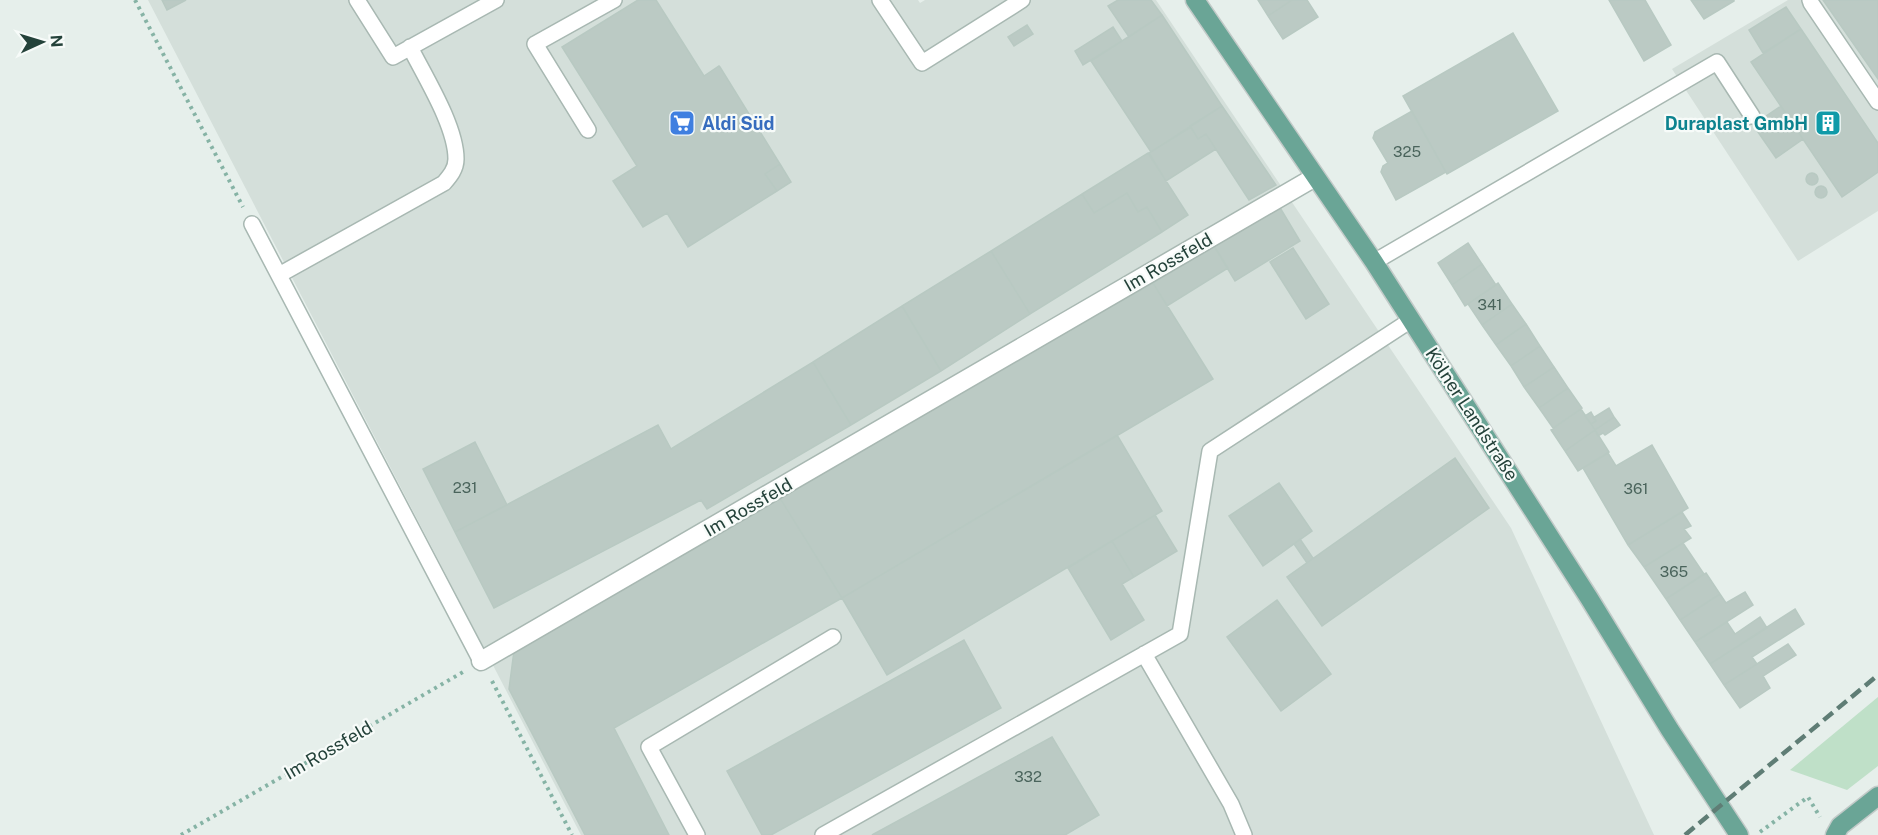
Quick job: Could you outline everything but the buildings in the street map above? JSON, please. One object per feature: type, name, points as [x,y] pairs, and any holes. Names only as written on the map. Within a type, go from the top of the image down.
[{"type":"main road","name":"Kölner Landstraße","points":[[1195,0],[1374,262],[1739,835]]},
{"type":"main road","points":[[1835,835],[1840,826],[1878,796]]},
{"type":"street","name":"Im Rossfeld","points":[[481,661],[1315,177]]},
{"type":"lane","points":[[357,0],[393,57],[496,0]]},
{"type":"lane","points":[[588,130],[536,44],[614,0]]},
{"type":"lane","points":[[880,0],[922,63],[1022,0]]},
{"type":"lane","points":[[1810,0],[1878,102]]},
{"type":"lane","points":[[279,275],[444,183],[452,174],[456,161],[452,131],[410,47]]},
{"type":"lane","points":[[1374,262],[1717,62],[1752,116]]},
{"type":"lane","points":[[252,224],[481,661]]},
{"type":"lane","points":[[823,835],[1180,634],[1210,451],[1411,320]]},
{"type":"lane","points":[[697,835],[649,747],[833,637]]},
{"type":"lane","points":[[1144,654],[1231,804],[1244,835]]},
{"type":"path","points":[[135,0],[252,224]]},
{"type":"path","points":[[481,661],[572,835]]},
{"type":"path","name":"Im Rossfeld","points":[[181,835],[481,661]]},
{"type":"path","points":[[1756,835],[1808,797]]},
{"type":"shaded area","points":[[148,0],[918,0],[920,3],[925,0],[1156,0],[1511,528],[1654,835],[581,835]]},
{"type":"shaded area","points":[[1788,0],[1878,0],[1878,211],[1798,261],[1672,69]]},
{"type":"green space","points":[[1878,697],[1878,766],[1847,790],[1790,770]]},
{"type":"railway","points":[[1685,835],[1878,675]]},
{"type":"place","name":"Aldi Süd","points":[[682,123]]},
{"type":"place","name":"Duraplast GmbH","points":[[1828,123]]}]
